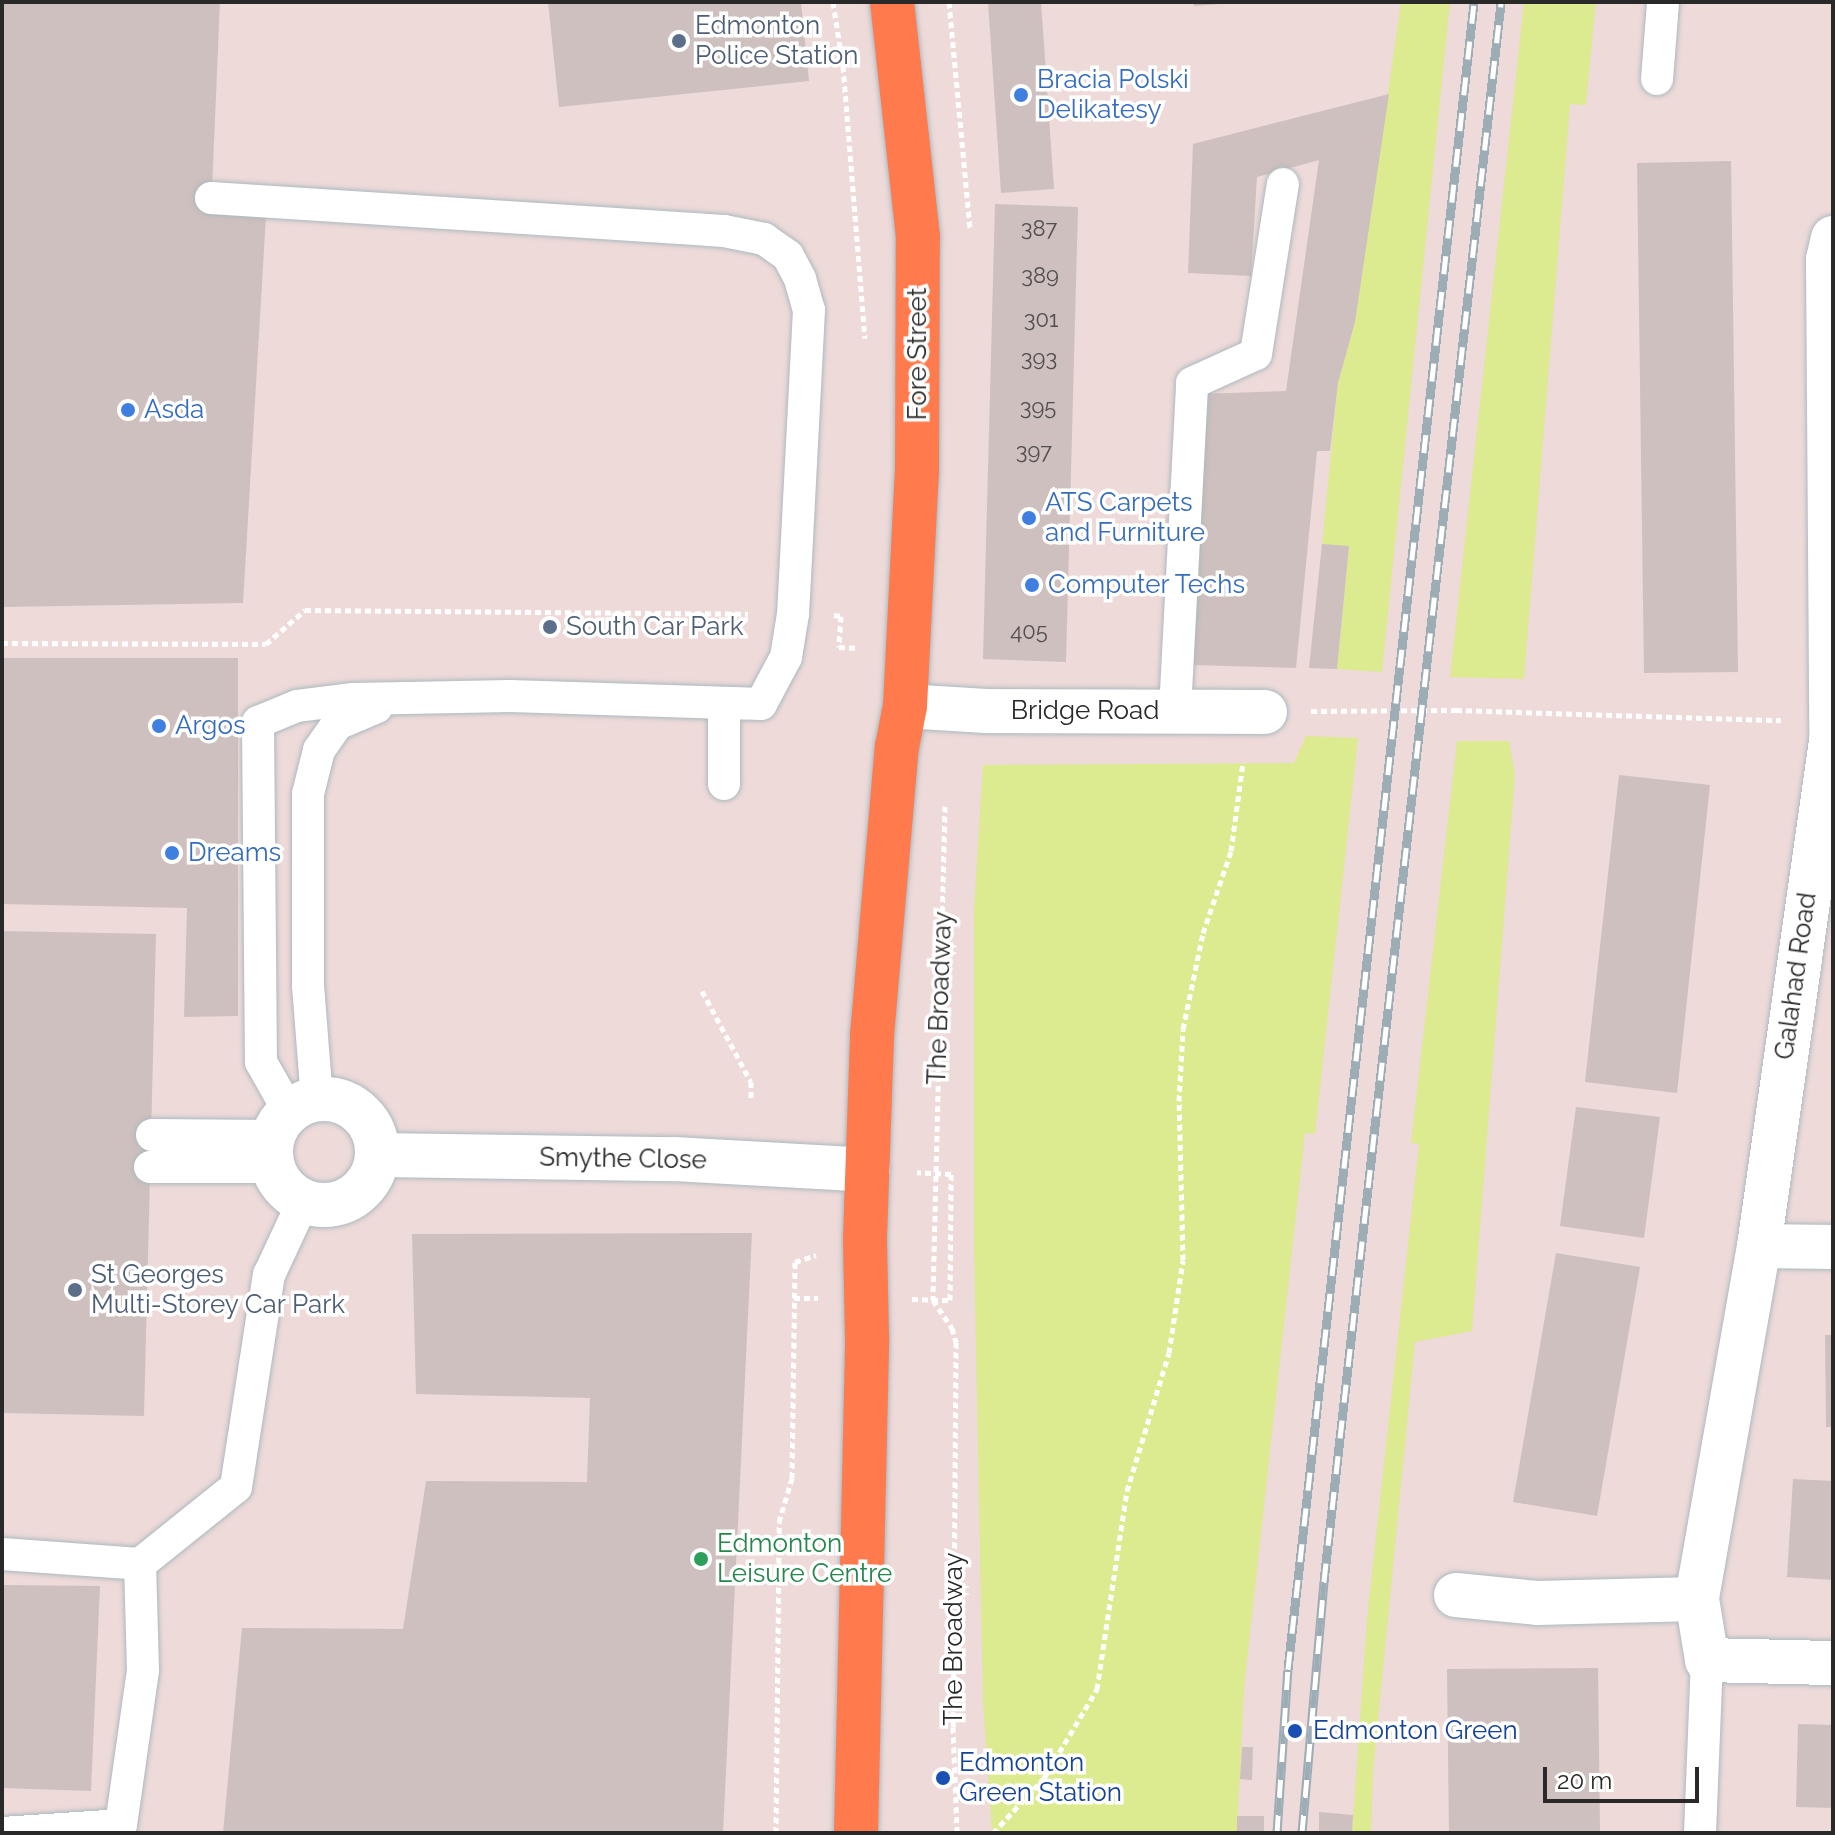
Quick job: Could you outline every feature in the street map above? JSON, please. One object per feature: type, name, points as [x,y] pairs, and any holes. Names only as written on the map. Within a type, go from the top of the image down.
[{"type":"main road","name":"Fore Street","points":[[892,2],[914,185],[919,290],[917,472],[905,706]]},
{"type":"main road","points":[[856,1833],[867,1353],[865,1238],[872,1036],[897,747],[905,706]]},
{"type":"street","name":"Galahad Road","points":[[1707,1660],[1697,1599],[1759,1246],[1832,741],[1828,259],[1833,238]]},
{"type":"street","name":"Bridge Road","points":[[905,706],[986,711],[1252,712]]},
{"type":"street","points":[[336,1100],[352,1107],[369,1124],[378,1155],[367,1184],[350,1199],[326,1206],[303,1202],[285,1189],[288,1128],[336,1100]]},
{"type":"street","name":"Smythe Close","points":[[378,1155],[674,1159],[868,1170]]},
{"type":"street","points":[[1759,1246],[1833,1247]]},
{"type":"street","points":[[1456,1595],[1537,1603],[1697,1599]]},
{"type":"street","points":[[1707,1660],[1833,1663]]},
{"type":"lane","points":[[1657,79],[1663,2]]},
{"type":"lane","points":[[1175,711],[1192,383],[1256,354],[1283,184]]},
{"type":"lane","points":[[211,198],[724,231],[764,239],[788,256],[800,279],[809,310],[793,614],[786,657],[761,704],[415,697],[297,706],[258,722],[261,1062],[288,1128]]},
{"type":"lane","points":[[288,1128],[308,986],[308,794],[319,750],[337,724],[370,709],[415,697]]},
{"type":"lane","points":[[724,703],[724,784]]},
{"type":"lane","points":[[152,1135],[288,1128]]},
{"type":"lane","points":[[150,1167],[288,1128]]},
{"type":"lane","points":[[2,1554],[140,1564],[236,1487],[269,1275],[303,1202]]},
{"type":"lane","points":[[2,1833],[121,1825],[143,1670],[140,1564]]},
{"type":"lane","points":[[1700,1833],[1707,1660]]},
{"type":"path","name":"Fore Street","points":[[833,2],[843,66],[866,351]]},
{"type":"path","points":[[2,643],[266,644],[305,610],[757,614]]},
{"type":"path","points":[[841,616],[839,647],[850,647]]},
{"type":"path","points":[[859,648],[860,632]]},
{"type":"path","points":[[1366,710],[1796,720],[1810,724],[1832,741]]},
{"type":"path","points":[[993,1833],[1044,1778],[1097,1689],[1127,1491],[1169,1353],[1181,1276],[1179,1101],[1183,1029],[1203,933],[1231,851],[1252,712]]},
{"type":"path","name":"The Broadway","points":[[945,793],[942,1043],[935,1172],[933,1300],[952,1328],[956,1342],[953,1727],[957,1833]]},
{"type":"path","points":[[702,991],[751,1082],[751,1101]]},
{"type":"path","points":[[935,1172],[951,1174],[950,1300]]},
{"type":"path","points":[[776,1833],[779,1522],[792,1478],[795,1262],[865,1238]]},
{"type":"green space","points":[[1401,2],[1450,2],[1382,672],[1337,669],[1349,547],[1322,544],[1338,383],[1355,322]]},
{"type":"green space","points":[[1524,2],[1596,2],[1586,105],[1570,104],[1524,679],[1450,677]]},
{"type":"green space","points":[[1306,736],[1358,738],[1315,1134],[1305,1133],[1244,1688],[1237,1833],[992,1833],[983,1702],[974,1246],[974,910],[983,765],[1294,763]]},
{"type":"green space","points":[[1457,741],[1509,741],[1515,775],[1472,1331],[1415,1342],[1373,1772],[1371,1833],[1352,1833],[1367,1619],[1419,1144],[1411,1143]]},
{"type":"building","name":"Asda","points":[[2,2],[220,2],[211,212],[266,216],[243,603],[2,607]]},
{"type":"building","name":"Edmonton Police Station","points":[[548,2],[801,2],[809,81],[559,107]]},
{"type":"building","name":"Bracia Polski Delikatesy","points":[[988,2],[1041,2],[1054,189],[1001,193]]},
{"type":"building","points":[[1193,2],[1220,2],[1220,4],[1194,6]]},
{"type":"building","points":[[1389,94],[1355,322],[1338,383],[1330,451],[1317,451],[1296,668],[1192,665],[1201,394],[1286,391],[1319,160],[1257,177],[1251,276],[1188,273],[1193,144]]},
{"type":"building","points":[[1731,161],[1738,672],[1644,673],[1637,163]]},
{"type":"building","points":[[995,204],[1078,207],[1066,662],[983,659]]},
{"type":"building","points":[[1322,544],[1349,546],[1337,669],[1309,668]]},
{"type":"building","points":[[2,658],[238,658],[238,1016],[184,1017],[187,908],[2,904]]},
{"type":"building","points":[[1619,775],[1710,785],[1677,1093],[1585,1082]]},
{"type":"building","name":"St Georges Multi-Storey Car Park","points":[[2,931],[156,934],[144,1416],[2,1413]]},
{"type":"building","points":[[1576,1107],[1660,1117],[1644,1238],[1560,1226]]},
{"type":"building","points":[[752,1233],[723,1833],[223,1833],[242,1628],[403,1629],[426,1481],[587,1482],[590,1398],[416,1394],[412,1234]]},
{"type":"building","points":[[1556,1253],[1640,1267],[1597,1516],[1513,1502]]},
{"type":"building","points":[[1825,1335],[1833,1335],[1833,1427],[1826,1427]]},
{"type":"building","points":[[1793,1479],[1833,1481],[1833,1580],[1787,1577]]},
{"type":"building","points":[[2,1585],[100,1586],[91,1791],[2,1788]]},
{"type":"building","points":[[1598,1668],[1600,1833],[1449,1833],[1447,1669]]},
{"type":"building","points":[[1798,1724],[1833,1725],[1833,1808],[1796,1807]]},
{"type":"building","points":[[1242,1747],[1253,1747],[1252,1780],[1240,1779]]},
{"type":"building","points":[[1319,1812],[1353,1815],[1352,1833],[1319,1833]]},
{"type":"building","points":[[1237,1816],[1264,1816],[1264,1833],[1237,1833]]},
{"type":"railway","points":[[1277,1833],[1288,1669],[1474,2]]},
{"type":"railway","points":[[1302,1833],[1324,1581],[1501,2]]},
{"type":"place","name":"Edmonton Police Station","points":[[679,41]]},
{"type":"place","name":"Bracia Polski Delikatesy","points":[[1021,95]]},
{"type":"place","name":"Asda","points":[[128,410]]},
{"type":"place","name":"ATS Carpets and Furniture","points":[[1029,518]]},
{"type":"place","name":"Computer Techs","points":[[1032,585]]},
{"type":"place","name":"South Car Park","points":[[550,627]]},
{"type":"place","name":"Argos","points":[[159,726]]},
{"type":"place","name":"Dreams","points":[[172,853]]},
{"type":"place","name":"St Georges Multi-Storey Car Park","points":[[75,1290]]},
{"type":"place","name":"Edmonton Leisure Centre","points":[[701,1559]]},
{"type":"place","name":"Edmonton Green","points":[[1295,1731]]},
{"type":"place","name":"Edmonton Green Station","points":[[943,1778]]}]
